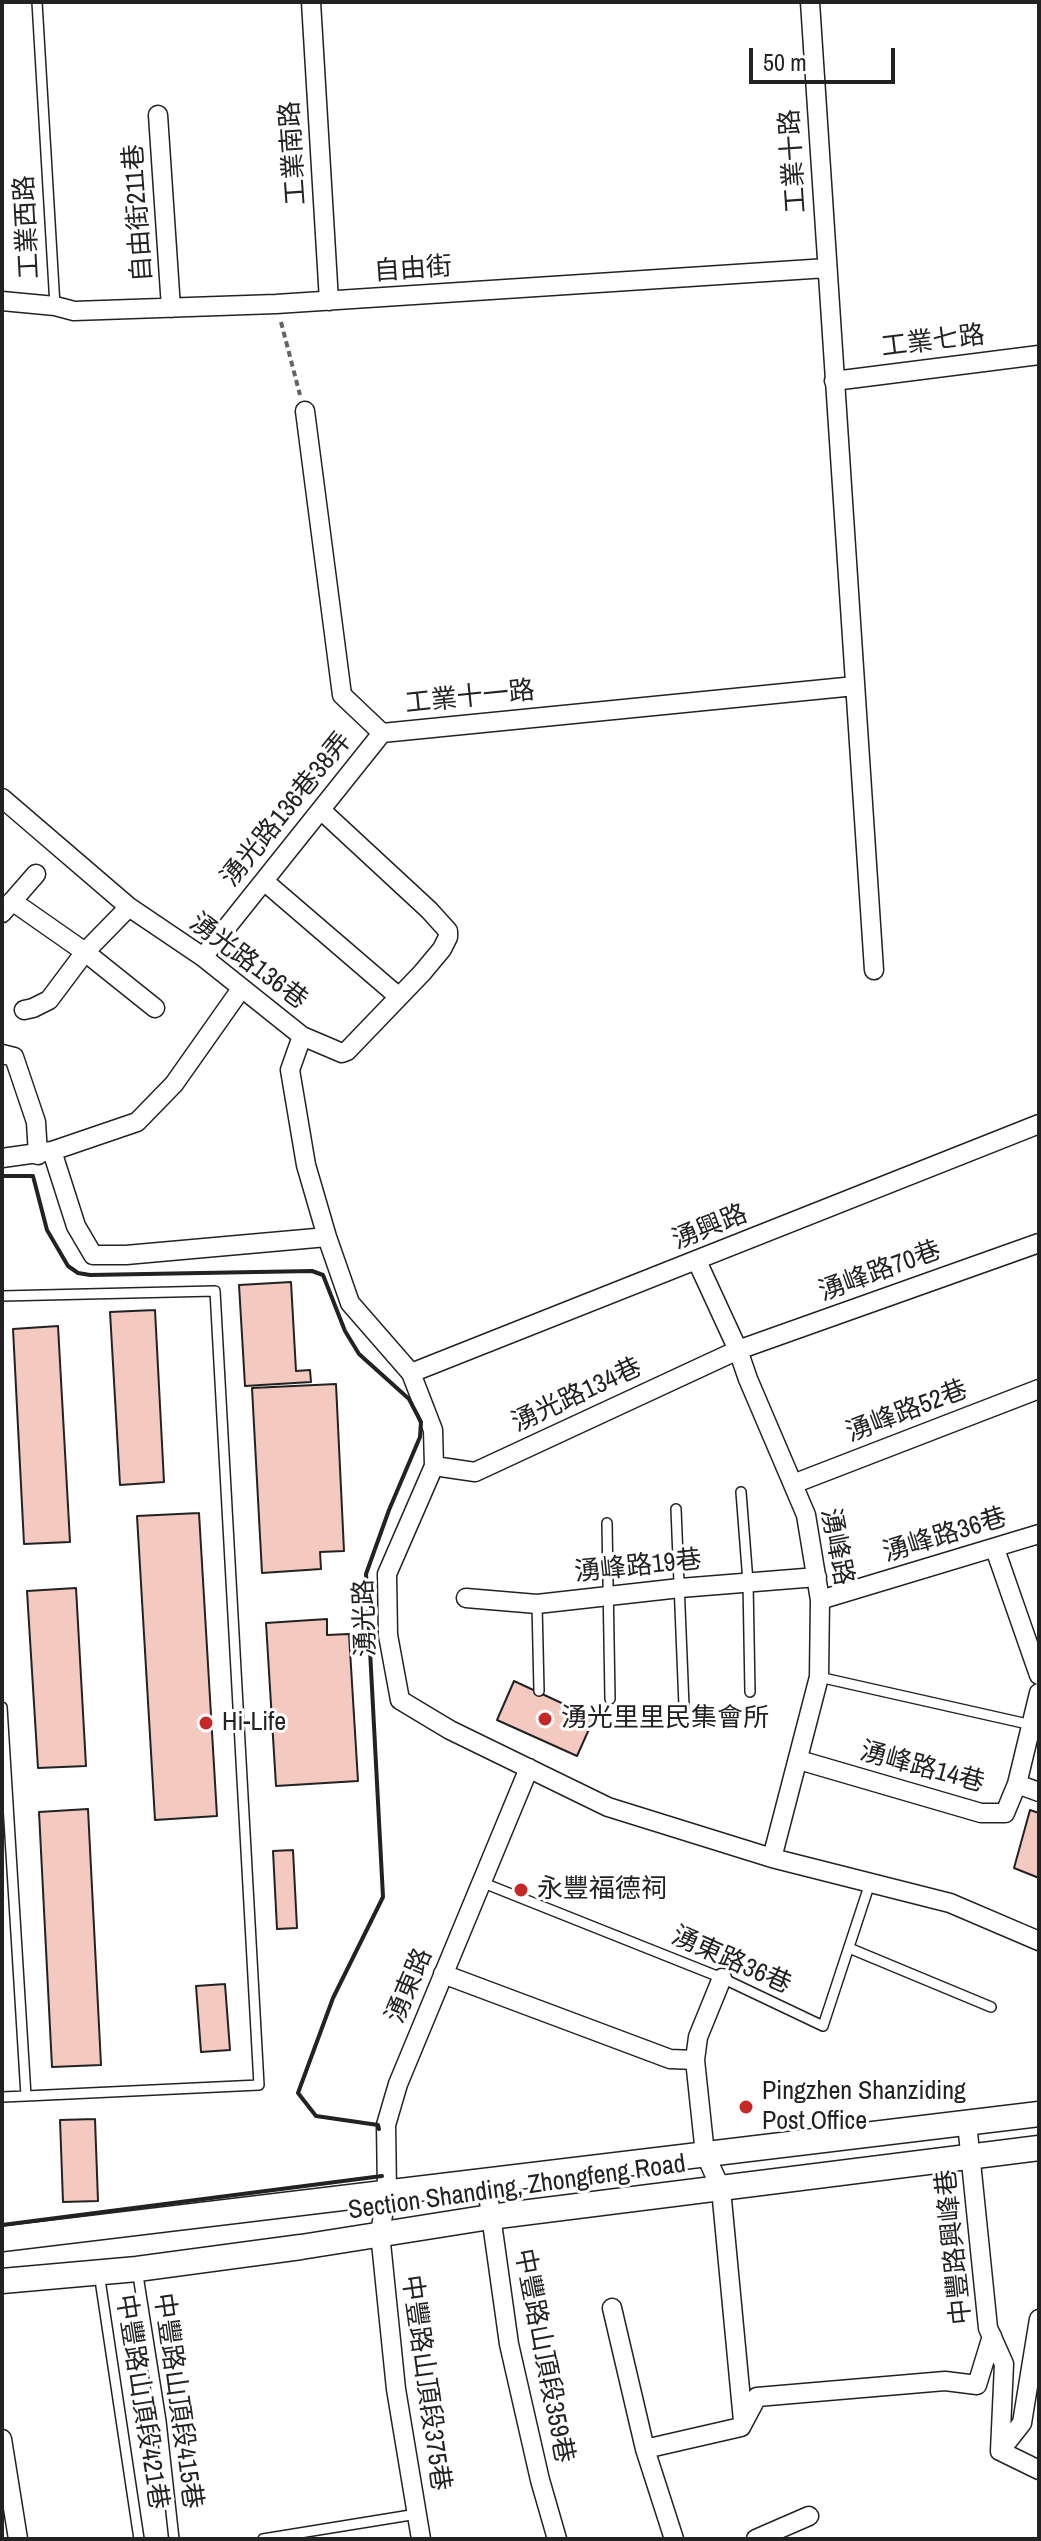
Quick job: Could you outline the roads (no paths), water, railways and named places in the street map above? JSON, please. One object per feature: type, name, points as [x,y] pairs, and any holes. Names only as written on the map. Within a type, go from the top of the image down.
[{"type":"main road","name":"Section Shanding, Zhongfeng Road","points":[[2,2239],[1039,2114]]},
{"type":"main road","name":"Section Shanding, Zhongfeng Road","points":[[2,2281],[137,2269],[490,2217],[1039,2148]]},
{"type":"street","name":"工業南路","points":[[311,2],[329,301]]},
{"type":"street","name":"工業十路","points":[[810,2],[874,970]]},
{"type":"street","name":"自由街211巷","points":[[158,115],[171,308]]},
{"type":"street","name":"自由街","points":[[3,303],[55,306],[74,311],[276,304],[827,268]]},
{"type":"street","name":"工業七路","points":[[834,381],[1039,355]]},
{"type":"street","name":"工業十一路","points":[[305,411],[342,695],[382,733],[855,686]]},
{"type":"street","name":"湧光路136巷38弄","points":[[203,957],[382,733]]},
{"type":"street","name":"湧光路136巷","points":[[2,798],[129,907],[203,957],[302,1036],[290,1070],[306,1165],[327,1237]]},
{"type":"street","points":[[302,1036],[342,1053],[347,1051],[442,949],[448,937],[448,931],[429,910],[321,810]]},
{"type":"street","points":[[36,874],[7,907],[85,952],[155,1008]]},
{"type":"street","points":[[264,881],[399,997]]},
{"type":"street","points":[[24,1010],[49,1000],[85,952],[129,907]]},
{"type":"street","points":[[2,1158],[45,1153],[137,1122],[174,1084],[241,989]]},
{"type":"street","points":[[2,1054],[14,1057],[45,1153],[76,1226],[93,1255],[126,1255],[327,1237]]},
{"type":"street","name":"湧興路","points":[[411,1373],[1033,1126]]},
{"type":"street","name":"湧光路","points":[[327,1237],[350,1303],[411,1373],[433,1430],[434,1466],[387,1574],[388,1635],[400,1700],[450,1730],[608,1807],[772,1858],[950,1903],[1039,1941]]},
{"type":"street","name":"湧峰路70巷","points":[[738,1350],[1039,1243]]},
{"type":"street","name":"湧峰路","points":[[697,1261],[738,1350],[806,1515],[820,1600],[819,1677],[772,1858]]},
{"type":"street","name":"湧光路134巷","points":[[434,1466],[475,1472],[738,1350]]},
{"type":"street","name":"湧峰路52巷","points":[[793,1484],[1039,1389]]},
{"type":"street","name":"湧峰路36巷","points":[[820,1600],[1039,1534]]},
{"type":"street","points":[[995,1549],[1039,1675]]},
{"type":"street","name":"湧峰路19巷","points":[[466,1598],[537,1604],[817,1577]]},
{"type":"street","name":"湧峰路14巷","points":[[799,1760],[981,1813],[1005,1813],[1017,1784],[1039,1693]]},
{"type":"street","name":"湧東路","points":[[380,2233],[387,2191],[386,2125],[398,2084],[529,1768]]},
{"type":"street","points":[[1017,1784],[1039,1792]]},
{"type":"street","points":[[443,1974],[670,2059],[695,2060]]},
{"type":"street","points":[[722,1978],[698,2037],[695,2060],[705,2154],[721,2189],[743,2421]]},
{"type":"street","name":"中豐路興峰巷","points":[[967,2123],[988,2328],[1004,2364],[1000,2451]]},
{"type":"street","name":"中豐路山頂段359巷","points":[[486,2180],[509,2344],[540,2480],[557,2539]]},
{"type":"street","name":"中豐路山頂段375巷","points":[[380,2233],[396,2389],[421,2539]]},
{"type":"street","points":[[612,2308],[645,2449],[674,2539]]},
{"type":"street","points":[[1039,2319],[1022,2423],[1000,2451],[1039,2470]]},
{"type":"street","points":[[645,2449],[741,2427],[757,2397],[945,2381],[977,2385],[992,2336]]},
{"type":"street","points":[[2,2439],[18,2539]]},
{"type":"street","points":[[756,2539],[809,2516]]},
{"type":"lane","name":"工業西路","points":[[37,2],[55,306]]},
{"type":"lane","points":[[2,1296],[215,1291],[259,2085],[2,2097]]},
{"type":"lane","points":[[741,1492],[748,1582],[750,1692]]},
{"type":"lane","points":[[676,1509],[684,1706]]},
{"type":"lane","points":[[607,1523],[610,1699]]},
{"type":"lane","points":[[537,1604],[539,1691]]},
{"type":"lane","points":[[819,1677],[1032,1725]]},
{"type":"lane","points":[[2,1707],[26,2096]]},
{"type":"lane","name":"湧東路36巷","points":[[481,1882],[722,1978],[823,2026],[870,1883]]},
{"type":"lane","points":[[849,1948],[991,2007]]},
{"type":"lane","name":"中豐路山頂段415巷","points":[[137,2269],[161,2421],[174,2539]]},
{"type":"lane","name":"中豐路山頂段421巷","points":[[99,2273],[139,2539]]},
{"type":"lane","points":[[263,2539],[417,2514]]},
{"type":"place","name":"湧光里里民集會所","points":[[545,1719]]},
{"type":"place","name":"Hi-Life","points":[[206,1723]]},
{"type":"place","name":"永豐福德祠","points":[[521,1890]]},
{"type":"place","name":"Pingzhen Shanziding Post Office","points":[[746,2107]]}]
